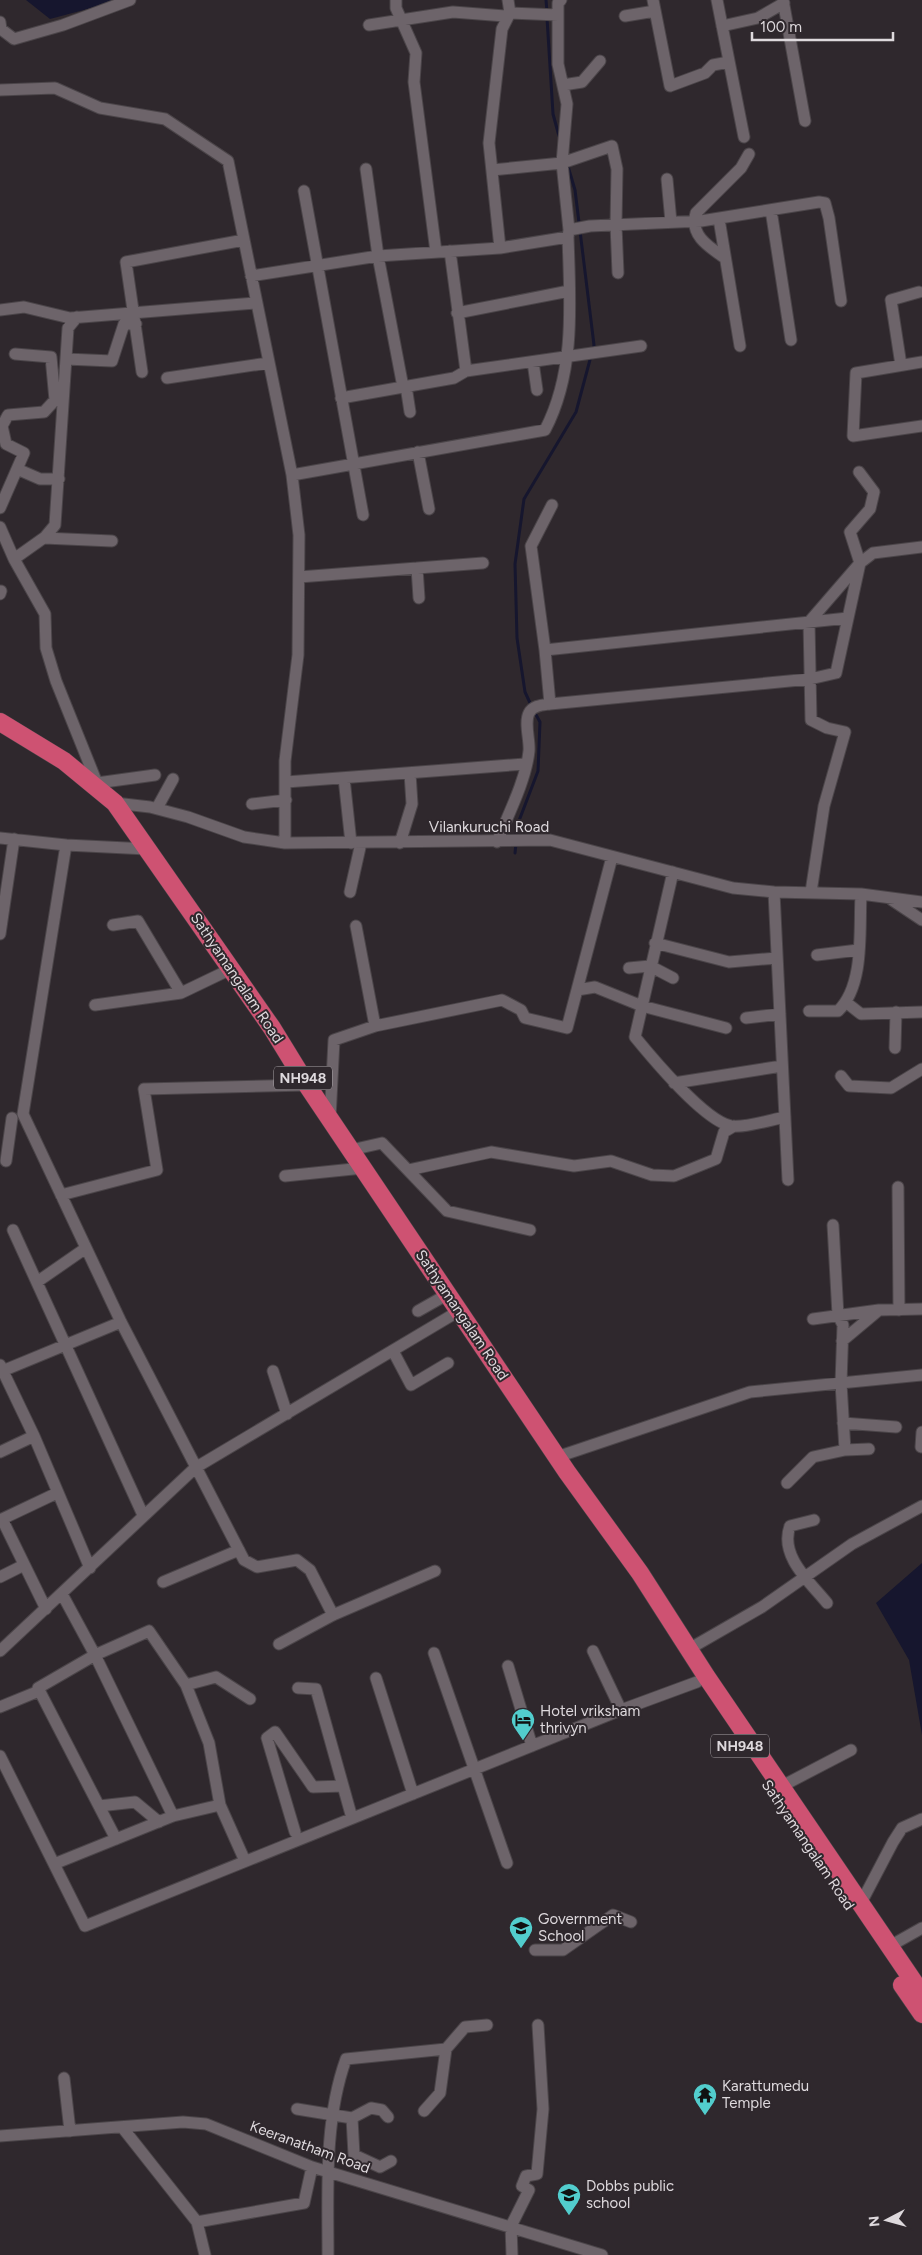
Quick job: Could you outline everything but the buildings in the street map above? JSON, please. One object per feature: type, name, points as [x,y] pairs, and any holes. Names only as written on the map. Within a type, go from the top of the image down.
[{"type":"highway","name":"Sathyamangalam Road","points":[[0,722],[64,761],[98,786],[115,803],[232,969],[272,1028],[307,1085],[567,1472],[634,1565],[782,1786],[806,1832],[922,2014]]},
{"type":"highway","name":"Sathyamangalam Road","points":[[567,1472],[599,1534],[697,1682],[806,1832],[861,1903],[922,1994]]},
{"type":"street","points":[[0,22],[2,29],[14,39],[63,25],[130,0]]},
{"type":"street","points":[[396,0],[396,8],[416,53],[414,82],[436,252]]},
{"type":"street","points":[[451,0],[453,12]]},
{"type":"street","points":[[500,248],[490,134],[502,29],[510,13],[508,0]]},
{"type":"street","points":[[292,475],[545,430],[564,377],[567,358],[569,291],[564,141],[567,104],[558,64],[551,15],[561,0]]},
{"type":"street","points":[[717,0],[744,137]]},
{"type":"street","points":[[722,26],[758,18],[783,1],[805,121]]},
{"type":"street","points":[[625,16],[654,5],[670,86],[706,72],[713,65],[729,62]]},
{"type":"street","points":[[369,25],[453,12],[505,16],[510,13],[551,15]]},
{"type":"street","points":[[563,85],[582,82],[600,61]]},
{"type":"street","points":[[0,90],[55,88],[100,108],[165,119],[228,161],[255,302],[292,475],[299,535],[298,655],[285,761],[285,843]]},
{"type":"street","points":[[492,170],[565,161],[612,146],[617,169],[616,225],[618,273]]},
{"type":"street","points":[[725,258],[701,242],[693,221],[696,213],[741,168],[749,154]]},
{"type":"street","points":[[366,169],[378,256],[410,412]]},
{"type":"street","points":[[667,179],[671,222]]},
{"type":"street","points":[[304,191],[316,266],[363,515]]},
{"type":"street","points":[[251,276],[378,256],[500,248],[568,234],[590,226],[719,219],[825,203],[829,218],[841,301]]},
{"type":"street","points":[[771,210],[791,340]]},
{"type":"street","points":[[719,219],[740,346]]},
{"type":"street","points":[[142,372],[126,262],[244,240]]},
{"type":"street","points":[[450,251],[466,372]]},
{"type":"street","points":[[457,313],[569,291]]},
{"type":"street","points":[[900,366],[891,300],[919,292]]},
{"type":"street","points":[[0,310],[24,307],[70,318],[135,318],[255,302]]},
{"type":"street","points":[[14,559],[44,538],[55,525],[68,328],[77,317]]},
{"type":"street","points":[[66,359],[112,361],[124,324],[135,318]]},
{"type":"street","points":[[341,398],[454,378],[466,372],[641,346]]},
{"type":"street","points":[[0,508],[24,453],[6,444],[1,426],[8,415],[44,412],[55,400],[51,357],[15,354]]},
{"type":"street","points":[[534,362],[537,390]]},
{"type":"street","points":[[922,362],[856,373],[853,436],[922,426]]},
{"type":"street","points":[[167,378],[268,363]]},
{"type":"street","points":[[418,452],[429,509]]},
{"type":"street","points":[[17,468],[40,479],[59,479]]},
{"type":"street","points":[[497,842],[525,764],[528,752],[528,722],[532,710],[550,704],[810,679],[836,673],[860,563],[850,532],[870,508],[874,492],[859,472]]},
{"type":"street","points":[[550,704],[531,546],[552,505]]},
{"type":"street","points":[[0,528],[14,559],[45,614],[46,648],[56,681],[98,786],[155,775]]},
{"type":"street","points":[[44,538],[112,541]]},
{"type":"street","points":[[811,892],[824,806],[845,732],[827,728],[811,720],[810,622],[860,563],[872,553],[922,546]]},
{"type":"street","points":[[299,577],[483,563]]},
{"type":"street","points":[[417,568],[419,598]]},
{"type":"street","points":[[545,650],[848,618]]},
{"type":"street","points":[[286,782],[525,764]]},
{"type":"street","points":[[400,843],[412,804],[410,773]]},
{"type":"street","points":[[344,778],[356,843],[350,892]]},
{"type":"street","points":[[157,808],[173,779]]},
{"type":"street","points":[[252,804],[286,800]]},
{"type":"street","name":"Vilankuruchi Road","points":[[115,803],[157,808],[244,837],[285,843],[550,840],[733,888],[774,892],[861,894],[922,902]]},
{"type":"street","points":[[0,838],[66,845],[147,849]]},
{"type":"street","points":[[0,934],[14,839]]},
{"type":"street","points":[[6,1162],[18,1116],[66,845]]},
{"type":"street","points":[[330,1119],[334,1040],[375,1026],[502,1000],[521,1010],[525,1018],[567,1028],[612,857]]},
{"type":"street","points":[[673,872],[655,943],[635,1038],[674,1083],[721,1124],[734,1126],[785,1118]]},
{"type":"street","points":[[774,892],[788,1180]]},
{"type":"street","points":[[809,1011],[838,1011],[847,1002],[857,976],[861,894]]},
{"type":"street","points":[[889,898],[922,920]]},
{"type":"street","points":[[113,925],[138,921],[181,993]]},
{"type":"street","points":[[356,926],[375,1026]]},
{"type":"street","points":[[655,943],[729,962],[777,958]]},
{"type":"street","points":[[818,955],[858,950]]},
{"type":"street","points":[[629,968],[650,966],[673,978]]},
{"type":"street","points":[[96,1005],[181,993],[232,969]]},
{"type":"street","points":[[577,990],[595,987],[642,1006],[726,1028]]},
{"type":"street","points":[[847,1002],[861,1014],[922,1012]]},
{"type":"street","points":[[896,1012],[896,1048]]},
{"type":"street","points":[[746,1018],[780,1014]]},
{"type":"street","points":[[674,1083],[782,1066]]},
{"type":"street","points":[[841,1076],[849,1086],[891,1088],[922,1069]]},
{"type":"street","points":[[61,1195],[157,1170],[144,1089],[307,1085]]},
{"type":"street","points":[[0,1124],[18,1116]]},
{"type":"street","points":[[18,1116],[61,1195],[121,1322],[244,1560],[257,1567],[298,1560],[310,1570],[333,1615]]},
{"type":"street","points":[[408,1170],[491,1152],[574,1166],[611,1161],[652,1175],[674,1176],[716,1159],[724,1132],[734,1126]]},
{"type":"street","points":[[351,1150],[382,1143],[447,1211],[530,1230]]},
{"type":"street","points":[[285,1176],[363,1168]]},
{"type":"street","points":[[898,1187],[899,1310]]},
{"type":"street","points":[[833,1225],[838,1315],[843,1325],[841,1383],[845,1450]]},
{"type":"street","points":[[14,1230],[144,1516]]},
{"type":"street","points":[[37,1282],[86,1248]]},
{"type":"street","points":[[418,1311],[448,1294]]},
{"type":"street","points":[[813,1319],[880,1310],[922,1309]]},
{"type":"street","points":[[842,1341],[880,1310]]},
{"type":"street","points":[[0,1651],[195,1468],[459,1311]]},
{"type":"street","points":[[90,1568],[34,1436],[1,1369],[121,1322]]},
{"type":"street","points":[[393,1351],[411,1385],[448,1363]]},
{"type":"street","points":[[273,1371],[287,1414]]},
{"type":"street","points":[[557,1457],[750,1392],[922,1375]]},
{"type":"street","points":[[843,1423],[896,1427]]},
{"type":"street","points":[[921,1446],[922,1432]]},
{"type":"street","points":[[0,1452],[34,1436]]},
{"type":"street","points":[[787,1483],[813,1457],[845,1450],[869,1449]]},
{"type":"street","points":[[46,1609],[1,1519],[57,1493]]},
{"type":"street","points":[[689,1649],[762,1607],[852,1544],[922,1506]]},
{"type":"street","points":[[814,1520],[790,1526],[786,1534],[790,1557],[827,1603]]},
{"type":"street","points":[[163,1582],[239,1550]]},
{"type":"street","points":[[0,1577],[24,1565]]},
{"type":"street","points":[[279,1644],[333,1615],[435,1571]]},
{"type":"street","points":[[62,1594],[95,1656],[173,1816]]},
{"type":"street","points":[[116,1839],[38,1688],[95,1656],[149,1632],[186,1685],[210,1743],[220,1805],[245,1861]]},
{"type":"street","points":[[593,1651],[621,1710]]},
{"type":"street","points":[[434,1653],[507,1862]]},
{"type":"street","points":[[508,1666],[532,1746]]},
{"type":"street","points":[[186,1685],[216,1677],[250,1699]]},
{"type":"street","points":[[376,1678],[413,1794]]},
{"type":"street","points":[[0,1756],[85,1926],[621,1710],[697,1682]]},
{"type":"street","points":[[298,1688],[316,1689],[352,1818]]},
{"type":"street","points":[[0,1707],[39,1691]]},
{"type":"street","points":[[295,1832],[267,1738],[274,1732],[313,1787],[343,1786]]},
{"type":"street","points":[[782,1786],[851,1750]]},
{"type":"street","points":[[99,1806],[135,1802],[159,1822]]},
{"type":"street","points":[[54,1864],[173,1816],[220,1805]]},
{"type":"street","points":[[861,1903],[902,1828],[922,1819]]},
{"type":"street","points":[[535,1950],[564,1950],[614,1915],[631,1922]]},
{"type":"street","points":[[890,1946],[922,1928]]},
{"type":"street","points":[[424,2111],[440,2093],[446,2049],[465,2027],[487,2025]]},
{"type":"street","points":[[512,2255],[511,2226],[529,2190],[522,2186],[526,2176],[538,2174],[543,2109],[538,2025]]},
{"type":"street","points":[[328,2255],[328,2171],[336,2086],[346,2059],[446,2049]]},
{"type":"street","points":[[64,2078],[70,2131]]},
{"type":"street","points":[[297,2109],[352,2118],[371,2108],[382,2110],[388,2117]]},
{"type":"street","points":[[352,2118],[354,2155],[380,2167],[392,2161]]},
{"type":"street","name":"Keeranatham Road","points":[[0,2136],[183,2122],[206,2124],[312,2167],[602,2255]]},
{"type":"street","points":[[122,2127],[197,2222],[205,2255]]},
{"type":"street","points":[[197,2222],[304,2203],[312,2167]]},
{"type":"shaded area","points":[[26,0],[121,0],[50,19]]},
{"type":"shaded area","points":[[922,1563],[922,1735],[909,1660],[876,1603]]},
{"type":"waterway","points":[[546,0],[547,12]]},
{"type":"waterway","points":[[547,18],[553,114],[559,136]]},
{"type":"waterway","points":[[567,163],[575,190],[594,345],[593,350]]},
{"type":"waterway","points":[[531,705],[525,692],[517,638],[515,564],[524,499],[576,412],[591,356]]},
{"type":"waterway","points":[[516,837],[517,826],[538,771],[540,722],[534,711]]},
{"type":"waterway","points":[[515,853],[516,843]]},
{"type":"place","name":"Hotel vriksham thrivyn","points":[[523,1741]]},
{"type":"place","name":"Government School","points":[[521,1949]]},
{"type":"place","name":"Karattumedu Temple","points":[[705,2116]]},
{"type":"place","name":"Dobbs public school","points":[[569,2216]]}]
